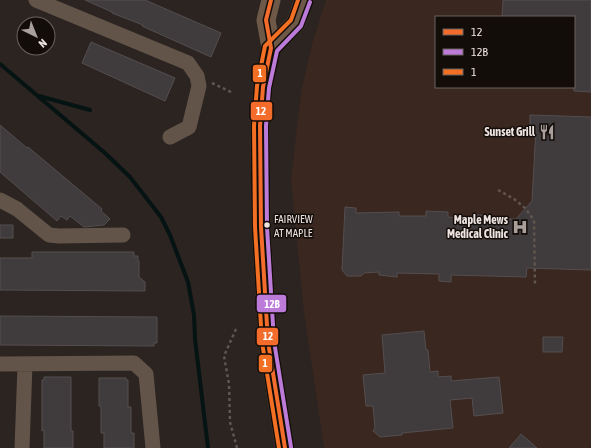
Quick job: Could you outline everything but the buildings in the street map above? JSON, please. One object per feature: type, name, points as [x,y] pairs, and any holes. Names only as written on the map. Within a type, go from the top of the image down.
[{"type":"main road","points":[[271,0],[266,20],[271,48],[263,87],[260,126],[261,227],[268,342],[285,448]]},
{"type":"main road","points":[[271,48],[296,23],[304,0]]},
{"type":"lane","points":[[36,0],[188,63],[197,76],[199,86],[189,127],[170,137]]},
{"type":"lane","points":[[0,200],[17,209],[48,235],[123,235]]},
{"type":"lane","points":[[0,364],[134,363],[146,374],[153,448]]},
{"type":"lane","points":[[22,448],[25,365]]},
{"type":"path","points":[[197,76],[233,93]]},
{"type":"path","points":[[498,190],[514,199],[525,208],[534,220],[535,286]]},
{"type":"path","points":[[236,329],[224,356],[228,384],[230,422],[237,448]]},
{"type":"shaded area","points":[[326,0],[591,0],[591,446],[589,448],[324,448],[304,313],[291,179],[301,92],[313,41]]},
{"type":"waterway","points":[[0,64],[105,153],[130,177],[161,217],[170,235],[188,282],[194,315],[195,339],[208,448]]},
{"type":"waterway","points":[[39,96],[90,110]]},
{"type":"transit line","name":"12","points":[[271,0],[266,20],[271,48],[263,87],[260,126],[261,227],[268,342],[285,448]]},
{"type":"transit line","name":"1","points":[[279,448],[262,342],[255,227],[254,126],[257,86],[265,46],[291,20],[298,0]]},
{"type":"transit line","name":"12B","points":[[291,447],[274,341],[267,227],[266,126],[269,88],[277,51],[301,26],[310,2]]},
{"type":"place","name":"Sunset Grill","points":[[547,132]]},
{"type":"place","name":"FAIRVIEW AT MAPLE","points":[[267,225]]},
{"type":"place","name":"Maple Mews Medical Clinic","points":[[520,227]]}]
